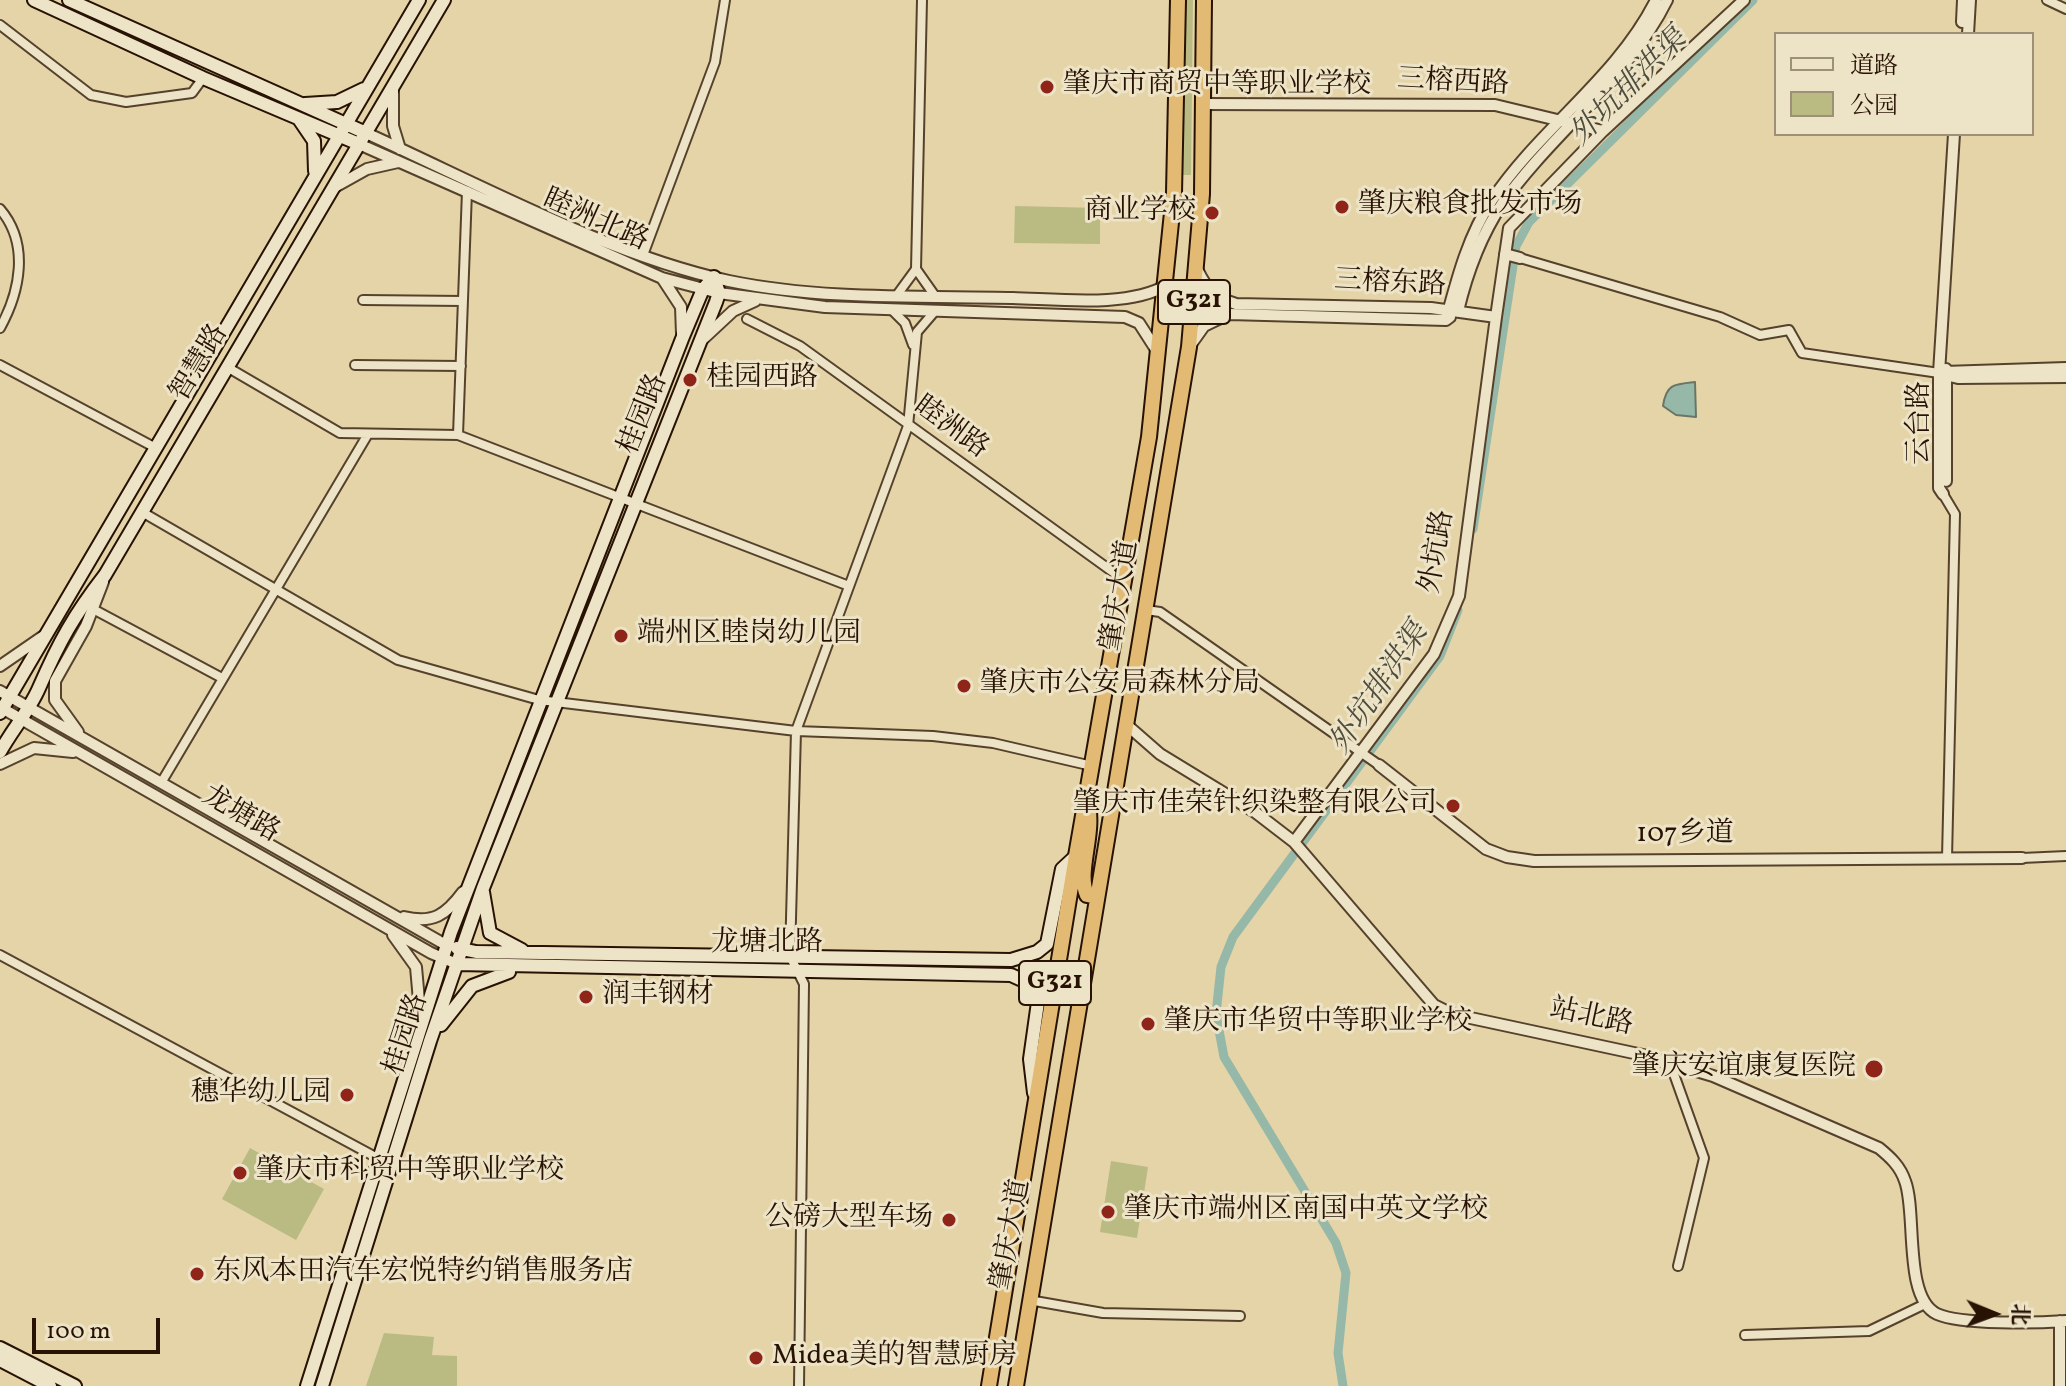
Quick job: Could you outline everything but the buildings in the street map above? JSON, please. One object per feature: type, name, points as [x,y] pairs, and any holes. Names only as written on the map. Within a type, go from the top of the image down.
[{"type":"highway","name":"G321","points":[[1125,580],[1167,285],[1174,186],[1178,0]]},
{"type":"highway","name":"肇庆大道","points":[[1016,1386],[1189,347],[1198,271],[1202,187],[1204,0]]},
{"type":"highway","points":[[1174,186],[1202,187]]},
{"type":"highway","name":"肇庆大道","points":[[989,1386],[1125,580]]},
{"type":"highway","points":[[1086,797],[1093,822],[1082,885],[1087,895],[1097,897]]},
{"type":"highway","points":[[1049,1022],[1060,1019],[1066,1025],[1057,1079],[1061,1105]]},
{"type":"main road","name":"睦洲北路","points":[[34,0],[203,78],[298,110]]},
{"type":"main road","name":"睦洲北路","points":[[69,0],[362,139]]},
{"type":"main road","name":"智慧路","points":[[3,704],[419,0]]},
{"type":"main road","name":"智慧路","points":[[0,752],[25,714],[72,619],[105,575],[444,0]]},
{"type":"main road","points":[[315,175],[314,141],[298,110],[337,102],[367,87]]},
{"type":"main road","points":[[307,1386],[385,1162],[446,945],[682,339],[703,289],[714,277]]},
{"type":"main road","points":[[714,277],[719,293]]},
{"type":"main road","name":"桂园路","points":[[322,1386],[385,1162],[483,888],[719,293]]},
{"type":"main road","points":[[171,419],[182,431],[190,430]]},
{"type":"main road","name":"龙塘北路","points":[[457,964],[523,968],[1011,960],[1037,952],[1047,944],[1062,869],[1076,856]]},
{"type":"main road","points":[[483,888],[490,933],[529,953]]},
{"type":"main road","name":"龙塘北路","points":[[446,945],[462,949],[529,953],[793,962],[1011,975],[1033,985],[1039,995],[1030,1059],[1035,1104]]},
{"type":"main road","points":[[430,1041],[472,986],[523,968]]},
{"type":"main road","points":[[0,1348],[75,1386]]},
{"type":"main road","points":[[0,1360],[50,1386]]},
{"type":"street","points":[[643,255],[715,62],[725,0]]},
{"type":"street","points":[[897,295],[916,269],[922,0]]},
{"type":"street","points":[[1496,317],[1451,314],[1474,257],[1501,206],[1631,43],[1656,0]]},
{"type":"street","points":[[1567,120],[1644,38],[1667,0]]},
{"type":"street","name":"外坑路","points":[[1294,842],[1434,654],[1459,596],[1509,228],[1603,131],[1744,0]]},
{"type":"street","points":[[1961,32],[1963,0]]},
{"type":"street","points":[[1968,32],[1970,0]]},
{"type":"street","points":[[2047,0],[2066,9]]},
{"type":"street","points":[[0,25],[91,95],[126,102],[192,93],[203,78]]},
{"type":"street","points":[[393,86],[393,126],[400,149]]},
{"type":"street","name":"三榕西路","points":[[1203,104],[1495,105],[1603,131]]},
{"type":"street","name":"云台路","points":[[1943,494],[1944,373],[1954,136]]},
{"type":"street","name":"云台路","points":[[1944,373],[1961,136]]},
{"type":"street","name":"睦洲北路","points":[[362,139],[400,149],[643,255],[714,277],[791,289],[1090,300],[1145,296],[1167,285]]},
{"type":"street","name":"睦洲北路","points":[[362,139],[400,162],[662,278],[758,300],[892,310],[1089,314],[1139,323],[1159,355]]},
{"type":"street","points":[[333,188],[367,169],[400,162]]},
{"type":"street","points":[[458,435],[467,191]]},
{"type":"street","points":[[0,209],[19,253],[20,279],[13,305],[0,328]]},
{"type":"street","points":[[1506,254],[1720,317],[1760,335],[1789,330],[1802,353],[1944,373],[2066,377]]},
{"type":"street","points":[[916,269],[935,296]]},
{"type":"street","name":"三榕东路","points":[[1198,271],[1207,289],[1219,299],[1236,304],[1451,314]]},
{"type":"street","points":[[662,278],[681,307],[682,339]]},
{"type":"street","points":[[363,300],[463,301]]},
{"type":"street","points":[[700,343],[733,311],[758,300]]},
{"type":"street","points":[[1089,314],[1113,309],[1113,304],[1090,300]]},
{"type":"street","points":[[892,310],[905,323],[913,346]]},
{"type":"street","points":[[799,1386],[804,984],[793,962],[796,731],[908,426],[913,346],[922,323],[935,311]]},
{"type":"street","name":"三榕东路","points":[[1189,347],[1204,326],[1229,314],[1451,314]]},
{"type":"street","name":"睦洲路","points":[[747,319],[800,346],[1125,580]]},
{"type":"street","points":[[0,365],[154,447]]},
{"type":"street","points":[[355,365],[461,366]]},
{"type":"street","points":[[227,367],[340,433],[458,435],[849,586]]},
{"type":"street","points":[[1944,373],[2066,368]]},
{"type":"street","points":[[161,783],[368,434]]},
{"type":"street","points":[[1943,494],[1955,514],[1947,858]]},
{"type":"street","points":[[142,512],[398,660],[539,700],[796,731],[933,736],[993,743],[1092,766]]},
{"type":"street","points":[[84,739],[59,707],[55,681],[93,609],[105,575]]},
{"type":"street","points":[[93,609],[222,678]]},
{"type":"street","points":[[1146,610],[1160,612],[1379,765]]},
{"type":"street","points":[[0,666],[44,636]]},
{"type":"street","name":"龙塘路","points":[[3,704],[25,714],[84,754],[442,959],[457,964]]},
{"type":"street","points":[[25,714],[84,739],[446,945]]},
{"type":"street","points":[[1128,726],[1160,754],[1255,812],[1294,842]]},
{"type":"street","points":[[0,764],[34,748],[84,754]]},
{"type":"street","name":"107乡道","points":[[1379,765],[1486,849],[1507,857],[1534,861],[2022,858]]},
{"type":"street","name":"站北路","points":[[1294,842],[1434,1005],[1452,1014],[1670,1063],[1713,1076],[1879,1148],[1893,1160],[1907,1184],[1917,1286],[1925,1304]]},
{"type":"street","points":[[2022,858],[2066,856]]},
{"type":"street","points":[[390,914],[417,920],[436,919],[451,908],[469,884]]},
{"type":"street","points":[[387,927],[416,967],[421,1030]]},
{"type":"street","points":[[0,955],[385,1162]]},
{"type":"street","points":[[1670,1063],[1704,1158],[1678,1266]]},
{"type":"street","points":[[1028,1300],[1103,1313],[1240,1316]]},
{"type":"street","points":[[1745,1335],[1869,1331],[1925,1304],[1936,1314],[1959,1319],[2063,1321],[2060,1386]]},
{"type":"green space","points":[[1182,0],[1193,0],[1191,175],[1179,175]]},
{"type":"green space","points":[[1015,206],[1100,208],[1100,244],[1014,243]]},
{"type":"green space","points":[[250,1148],[324,1189],[296,1240],[222,1199]]},
{"type":"green space","points":[[1111,1161],[1148,1167],[1137,1238],[1100,1232]]},
{"type":"green space","points":[[384,1333],[434,1337],[432,1355],[457,1356],[457,1386],[366,1386]]},
{"type":"shaded area","points":[[1695,382],[1696,417],[1676,415],[1663,406],[1666,393],[1672,386]]},
{"type":"waterway","name":"外坑排洪渠","points":[[1473,529],[1516,246],[1529,222],[1753,0]]},
{"type":"waterway","name":"外坑排洪渠","points":[[1343,1386],[1338,1353],[1346,1273],[1336,1243],[1224,1057],[1216,1014],[1221,967],[1233,937],[1440,656],[1458,610]]},
{"type":"place","name":"肇庆市商贸中等职业学校","points":[[1047,87]]},
{"type":"place","name":"肇庆粮食批发市场","points":[[1342,207]]},
{"type":"place","name":"商业学校","points":[[1212,213]]},
{"type":"place","name":"桂园西路","points":[[690,380]]},
{"type":"place","name":"端州区睦岗幼儿园","points":[[621,636]]},
{"type":"place","name":"肇庆市公安局森林分局","points":[[964,686]]},
{"type":"place","name":"肇庆市佳荣针织染整有限公司","points":[[1453,806]]},
{"type":"place","name":"润丰钢材","points":[[586,997]]},
{"type":"place","name":"肇庆市华贸中等职业学校","points":[[1148,1024]]},
{"type":"place","name":"肇庆安谊康复医院","points":[[1874,1069]]},
{"type":"place","name":"穗华幼儿园","points":[[347,1095]]},
{"type":"place","name":"肇庆市科贸中等职业学校","points":[[240,1173]]},
{"type":"place","name":"肇庆市端州区南国中英文学校","points":[[1108,1212]]},
{"type":"place","name":"公磅大型车场","points":[[949,1220]]},
{"type":"place","name":"东风本田汽车宏悦特约销售服务店","points":[[197,1274]]},
{"type":"place","name":"Midea美的智慧厨房","points":[[756,1358]]}]
